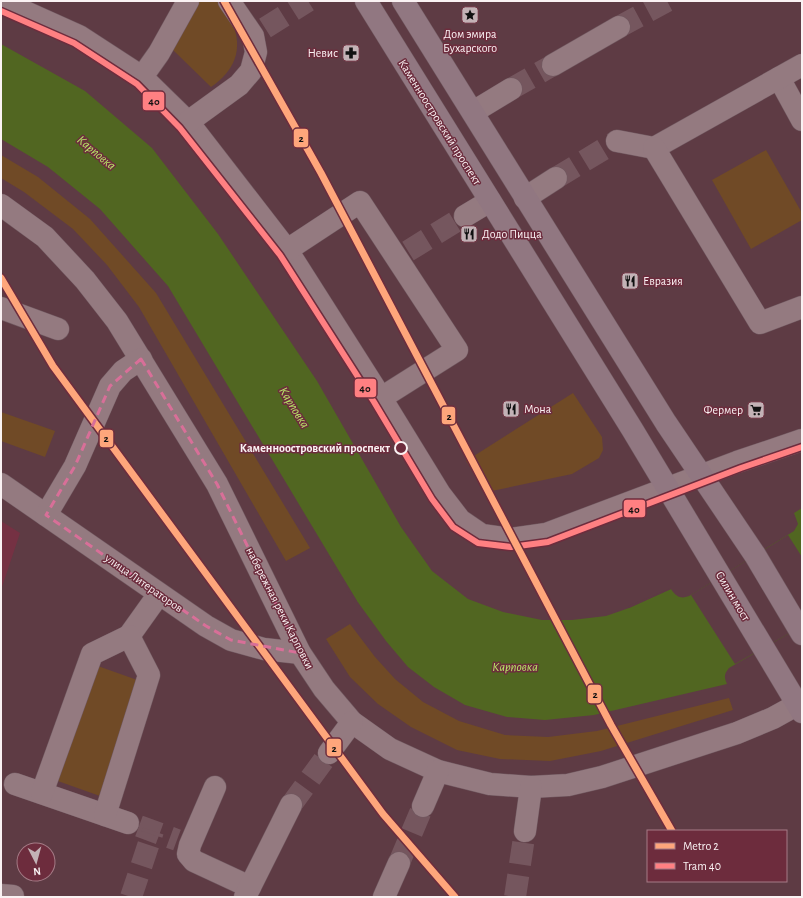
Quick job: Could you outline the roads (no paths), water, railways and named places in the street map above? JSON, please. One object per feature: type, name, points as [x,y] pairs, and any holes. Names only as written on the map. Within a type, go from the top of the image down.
[{"type":"main road","name":"Каменноостровский проспект","points":[[366,1],[579,343],[667,488]]},
{"type":"main road","points":[[403,1],[525,198],[700,475],[755,555],[800,631]]},
{"type":"main road","name":"Силин мост","points":[[667,488],[801,706]]},
{"type":"street","points":[[1,1],[78,36],[142,78],[188,122],[287,250],[440,494],[460,520],[482,535],[511,539],[546,534],[700,475],[802,440]]},
{"type":"street","points":[[142,78],[159,53],[188,1]]},
{"type":"street","points":[[188,122],[239,85],[251,71],[259,32],[229,1]]},
{"type":"street","points":[[553,65],[619,27]]},
{"type":"street","points":[[618,141],[654,148],[802,65]]},
{"type":"street","points":[[779,78],[802,120]]},
{"type":"street","points":[[473,112],[511,89]]},
{"type":"street","points":[[654,148],[760,323],[802,307]]},
{"type":"street","points":[[525,198],[556,178]]},
{"type":"street","points":[[465,216],[490,201]]},
{"type":"street","points":[[287,250],[360,202],[402,254],[457,350],[381,398]]},
{"type":"street","name":"набережная реки Карповки","points":[[1,205],[45,237],[84,280],[117,322],[218,484],[300,653],[324,690],[352,722],[390,749],[438,771],[490,784],[531,787],[568,785],[602,777],[737,733],[801,706]]},
{"type":"street","points":[[1,308],[58,329]]},
{"type":"street","points":[[46,514],[75,466],[110,386],[123,371],[141,359]]},
{"type":"street","name":"улица Литераторов","points":[[1,484],[206,626],[231,640],[264,649],[300,653]]},
{"type":"street","points":[[42,793],[92,654],[129,636],[159,594]]},
{"type":"street","points":[[105,815],[149,675],[129,636]]},
{"type":"street","points":[[329,753],[352,722]]},
{"type":"street","points":[[423,806],[438,771]]},
{"type":"street","points":[[15,784],[128,823]]},
{"type":"street","points":[[215,787],[183,842],[188,854],[194,861],[247,892],[291,805]]},
{"type":"street","points":[[525,831],[531,787]]},
{"type":"street","points":[[384,897],[399,863]]},
{"type":"water","name":"Карповка","points":[[1,44],[85,91],[152,148],[218,234],[317,381],[401,527],[432,571],[468,599],[503,612],[542,620],[572,620],[606,616],[629,608],[671,589],[678,596],[688,596],[794,531],[798,524],[794,513],[802,508],[802,626],[729,668],[725,676],[727,684],[594,715],[545,720],[507,717],[465,705],[434,687],[408,667],[386,641],[357,601],[168,286],[100,209],[48,167],[1,139]]},
{"type":"tunnel","points":[[265,28],[308,1]]},
{"type":"tunnel","points":[[619,27],[667,1]]},
{"type":"tunnel","points":[[511,89],[553,65]]},
{"type":"tunnel","points":[[556,178],[617,141]]},
{"type":"tunnel","points":[[408,251],[465,216]]},
{"type":"tunnel","points":[[291,805],[329,753]]},
{"type":"tunnel","points":[[399,863],[423,806]]},
{"type":"tunnel","points":[[139,826],[177,840]]},
{"type":"tunnel","points":[[131,897],[153,831]]},
{"type":"tunnel","points":[[515,897],[525,831]]},
{"type":"metro line","name":"2","points":[[224,1],[321,173],[611,725],[671,830]]},
{"type":"metro line","name":"2","points":[[1,278],[53,366],[383,814],[455,897]]},
{"type":"tram line","name":"40","points":[[1,11],[74,43],[137,84],[180,128],[280,255],[374,402],[432,499],[453,527],[478,543],[511,547],[548,542],[741,468],[802,447]]},
{"type":"place","name":"Дом эмира Бухарского","points":[[470,15]]},
{"type":"place","name":"Невис","points":[[351,53]]},
{"type":"place","name":"Додо Пицца","points":[[469,234]]},
{"type":"place","name":"Евразия","points":[[630,281]]},
{"type":"place","name":"Мона","points":[[511,409]]},
{"type":"place","name":"Фермер","points":[[756,410]]},
{"type":"place","name":"Каменноостровский проспект","points":[[401,448]]}]
